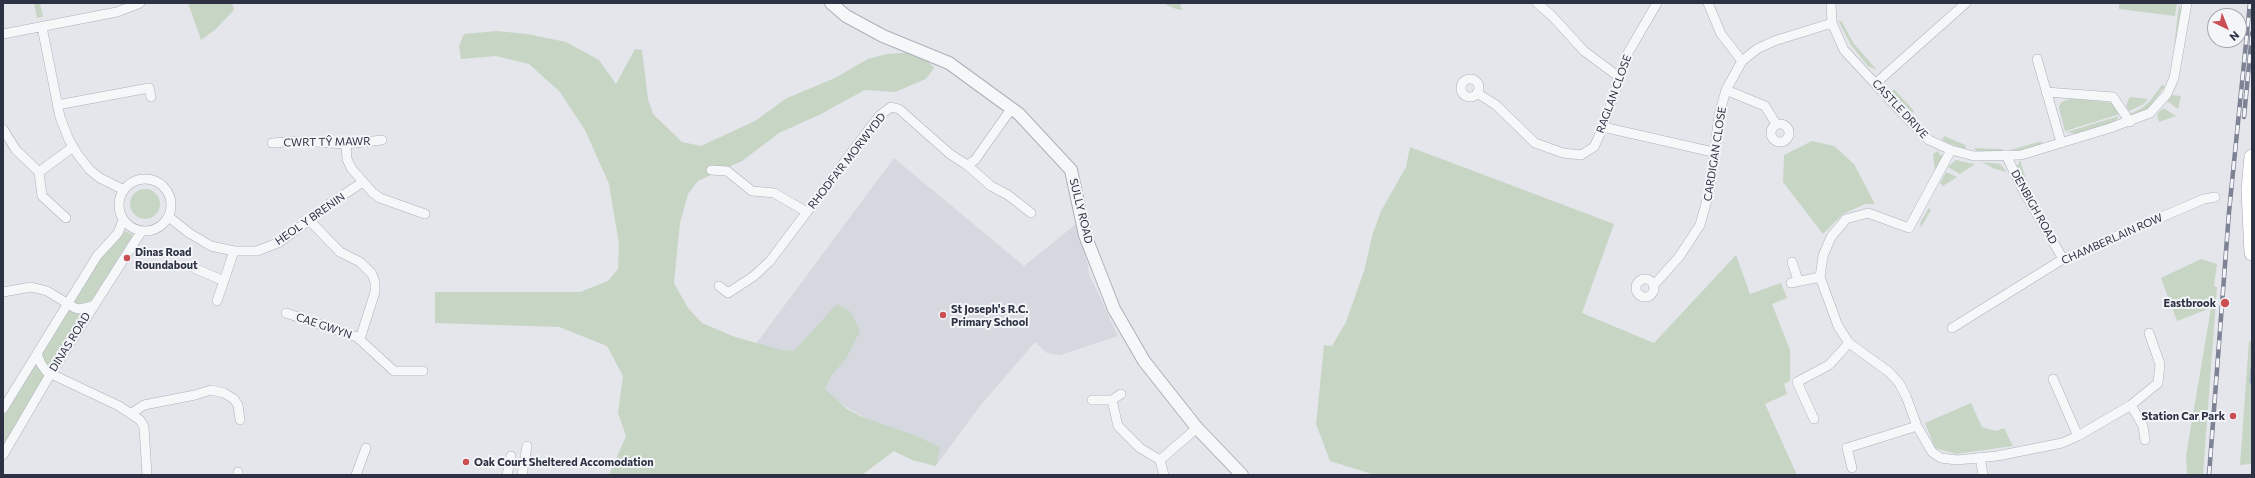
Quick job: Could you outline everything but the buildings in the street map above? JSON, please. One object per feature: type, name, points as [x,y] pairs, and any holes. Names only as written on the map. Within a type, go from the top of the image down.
[{"type":"main road","points":[[2252,157],[2250,190],[2252,253]]},
{"type":"street","points":[[3,34],[117,12],[140,3]]},
{"type":"street","name":"SULLY ROAD","points":[[831,3],[846,16],[883,36],[949,63],[1019,114],[1071,170],[1086,235],[1114,309],[1144,361],[1197,428],[1242,475]]},
{"type":"street","points":[[1537,3],[1552,16],[1584,51],[1618,77]]},
{"type":"street","name":"RAGLAN CLOSE","points":[[1477,93],[1496,105],[1535,143],[1563,153],[1581,155],[1594,147],[1603,127],[1618,77],[1628,53],[1657,3]]},
{"type":"street","points":[[1708,3],[1720,34],[1742,61]]},
{"type":"street","name":"CASTLE DRIVE","points":[[1831,3],[1832,23],[1844,50],[1929,140],[1950,150],[1974,156],[2021,155],[2130,122],[2150,113],[2167,94],[2178,61],[2187,3]]},
{"type":"street","points":[[1876,83],[1966,3]]},
{"type":"street","name":"CARDIGAN CLOSE","points":[[1653,286],[1679,257],[1700,225],[1710,189],[1718,115],[1726,90],[1742,61],[1757,49],[1774,40],[1832,23]]},
{"type":"street","points":[[42,26],[57,105],[63,126],[73,147],[83,162],[100,178],[124,190]]},
{"type":"street","points":[[2037,59],[2061,142]]},
{"type":"street","points":[[57,105],[149,88],[151,97]]},
{"type":"street","points":[[1726,90],[1766,106],[1776,124]]},
{"type":"street","points":[[2046,92],[2113,97],[2130,122]]},
{"type":"street","name":"RHODFA'R MORWYDD","points":[[719,286],[728,293],[754,276],[770,261],[880,116],[891,107],[899,109],[950,154],[967,165]]},
{"type":"street","points":[[1011,109],[975,160],[967,165],[991,186],[1008,195],[1031,213]]},
{"type":"street","points":[[1603,127],[1713,152]]},
{"type":"street","points":[[3,129],[16,150],[39,172],[42,196],[66,218]]},
{"type":"street","name":"CWRT TŶ MAWR","points":[[272,143],[300,141],[346,144],[382,140]]},
{"type":"street","points":[[346,144],[347,159],[351,168],[380,198],[425,214]]},
{"type":"street","points":[[39,172],[73,147]]},
{"type":"street","points":[[1950,150],[1909,228],[1868,213],[1846,219],[1830,237],[1823,256],[1820,276],[1838,326],[1849,343],[1889,372],[1899,383],[1906,396],[1926,446],[1940,458],[1957,460],[2044,447],[2078,436],[2131,405],[2158,383],[2160,364],[2149,333]]},
{"type":"street","name":"DENBIGH ROAD","points":[[2006,155],[2023,190],[2064,259]]},
{"type":"street","points":[[711,170],[727,171],[752,191],[774,193],[807,212]]},
{"type":"street","points":[[151,179],[158,182],[164,186],[171,199],[172,206],[169,217],[163,225],[156,229],[142,232],[128,226],[123,220],[119,205],[124,190],[136,180],[151,179]]},
{"type":"street","name":"HEOL Y BRENIN","points":[[169,217],[197,239],[211,246],[234,251],[266,249],[280,242],[363,182]]},
{"type":"street","name":"CHAMBERLAIN ROW","points":[[1952,328],[2064,259],[2204,199],[2214,197]]},
{"type":"street","name":"DINAS ROAD","points":[[3,409],[97,256],[118,233],[123,220]]},
{"type":"street","points":[[309,220],[340,252],[360,262],[372,274],[375,282],[374,292],[360,340]]},
{"type":"street","name":"DINAS ROAD","points":[[3,455],[51,373],[142,232]]},
{"type":"street","points":[[217,301],[234,251]]},
{"type":"street","points":[[1792,262],[1795,282],[1820,276]]},
{"type":"street","points":[[194,268],[224,280]]},
{"type":"street","points":[[3,292],[32,287],[47,291],[71,306],[80,309],[93,306]]},
{"type":"street","name":"CAE GWYN","points":[[286,313],[360,340],[394,371],[422,371]]},
{"type":"street","points":[[1814,419],[1797,382],[1829,365],[1849,343]]},
{"type":"street","points":[[37,353],[41,364],[46,371],[132,413],[140,420],[144,427],[147,475]]},
{"type":"street","points":[[2052,379],[2078,436]]},
{"type":"street","points":[[132,413],[144,405],[195,395],[211,390],[224,392],[234,399],[238,405],[240,420]]},
{"type":"street","points":[[1092,400],[1112,400],[1121,394]]},
{"type":"street","points":[[1112,400],[1118,426],[1140,448],[1160,460],[1164,475]]},
{"type":"street","points":[[2131,405],[2143,426],[2145,440]]},
{"type":"street","points":[[1852,468],[1847,448],[1917,426]]},
{"type":"street","points":[[1160,460],[1197,428]]},
{"type":"street","points":[[522,475],[527,446]]},
{"type":"street","points":[[356,475],[366,448]]},
{"type":"street","points":[[507,475],[511,456]]},
{"type":"street","points":[[1980,457],[1983,475]]},
{"type":"shaded area","name":"St Joseph's R.C. Primary School","points":[[894,158],[1024,266],[1081,220],[1089,274],[1118,336],[1060,355],[1047,353],[1035,342],[980,406],[935,467],[895,436],[813,387],[755,345]]},
{"type":"green space","points":[[34,3],[40,3],[43,17],[37,18]]},
{"type":"green space","points":[[188,3],[232,3],[234,10],[216,29],[201,40]]},
{"type":"green space","points":[[1162,3],[1180,3],[1182,10],[1176,9]]},
{"type":"green space","points":[[2119,3],[2177,3],[2175,16],[2119,9]]},
{"type":"green space","points":[[2179,5],[2181,9],[2174,47],[2178,11]]},
{"type":"green space","points":[[1838,20],[1842,22],[1854,44],[1877,70],[1868,66],[1851,45]]},
{"type":"green space","points":[[497,31],[527,34],[566,42],[599,60],[616,84],[635,49],[642,50],[648,99],[653,114],[682,142],[701,146],[755,121],[787,98],[835,78],[868,59],[887,54],[920,52],[934,68],[926,79],[895,92],[865,90],[819,115],[779,133],[742,161],[698,181],[688,194],[680,223],[674,283],[688,308],[702,323],[735,337],[782,350],[794,351],[837,304],[851,312],[860,331],[847,357],[831,376],[825,389],[847,409],[862,417],[914,435],[940,447],[936,466],[912,460],[894,451],[862,475],[609,475],[626,436],[618,413],[623,376],[607,346],[559,327],[435,323],[435,292],[580,292],[608,281],[618,269],[619,244],[609,184],[585,130],[560,92],[529,64],[496,56],[461,59],[459,46],[464,34]]},
{"type":"green space","points":[[2162,85],[2165,86],[2148,109],[2131,115],[2130,114],[2142,108],[2150,101]]},
{"type":"green space","points":[[1894,89],[1914,111],[1912,113],[1892,92]]},
{"type":"green space","points":[[2172,95],[2181,96],[2178,109],[2167,101]]},
{"type":"green space","points":[[2073,98],[2112,103],[2120,114],[2065,131],[2059,108],[2061,102]]},
{"type":"green space","points":[[2129,98],[2148,99],[2142,105],[2129,111],[2126,106]]},
{"type":"green space","points":[[2162,109],[2165,109],[2176,116],[2159,122],[2157,115]]},
{"type":"green space","points":[[2119,116],[2115,122],[2076,134],[2067,132]]},
{"type":"green space","points":[[1944,136],[1965,145],[1966,148],[1965,149],[1942,140]]},
{"type":"green space","points":[[1812,141],[1834,146],[1854,164],[1875,204],[1865,204],[1843,214],[1823,234],[1783,182],[1784,155]]},
{"type":"green space","points":[[2042,141],[2041,145],[2011,152],[2010,150]]},
{"type":"green space","points":[[1410,147],[1614,224],[1582,313],[1654,343],[1736,255],[1750,294],[1781,283],[1787,298],[1772,304],[1790,350],[1790,381],[1784,384],[1787,394],[1765,404],[1797,475],[1375,475],[1330,461],[1316,424],[1324,345],[1332,346],[1346,322],[1364,271],[1373,233],[1381,211],[1406,167]]},
{"type":"green space","points":[[1974,148],[2002,149],[2002,151],[1990,153],[1976,151]]},
{"type":"green space","points":[[1938,151],[1940,155],[1943,155],[1943,157],[1935,171],[1933,154]]},
{"type":"green space","points":[[1956,160],[1975,164],[1960,174],[1948,167]]},
{"type":"green space","points":[[2020,160],[2028,186],[2038,202],[2036,204],[2016,169]]},
{"type":"green space","points":[[1982,162],[2000,164],[2007,172],[1995,169]]},
{"type":"green space","points":[[1946,172],[1957,177],[1943,186],[1940,183]]},
{"type":"green space","points":[[145,189],[156,193],[160,204],[156,215],[145,219],[134,215],[130,204],[134,193]]},
{"type":"green space","points":[[1929,208],[1931,210],[1921,227],[1920,223]]},
{"type":"green space","points":[[125,231],[133,235],[93,298],[89,302],[80,305],[73,304],[98,261]]},
{"type":"green space","points":[[2201,259],[2217,264],[2214,286],[2217,287],[2203,475],[2187,475],[2186,456],[2211,308],[2177,321],[2161,278]]},
{"type":"green space","points":[[69,309],[84,313],[49,370],[42,356],[43,351]]},
{"type":"green space","points":[[2249,341],[2252,342],[2252,464],[2240,465]]},
{"type":"green space","points":[[36,363],[45,376],[3,447],[3,416]]},
{"type":"green space","points":[[1971,403],[1982,427],[1996,431],[2004,428],[2013,446],[1956,454],[1935,448],[1925,423]]},
{"type":"waterway","points":[[2251,382],[2252,368]]},
{"type":"railway","points":[[2209,475],[2229,212],[2250,3]]},
{"type":"railway","points":[[2244,117],[2252,33]]},
{"type":"place","name":"Dinas Road Roundabout","points":[[127,258]]},
{"type":"place","name":"Eastbrook","points":[[2225,303]]},
{"type":"place","name":"St Joseph's R.C. Primary School","points":[[943,315]]},
{"type":"place","name":"Station Car Park","points":[[2233,416]]},
{"type":"place","name":"Oak Court Sheltered Accomodation","points":[[466,462]]}]
